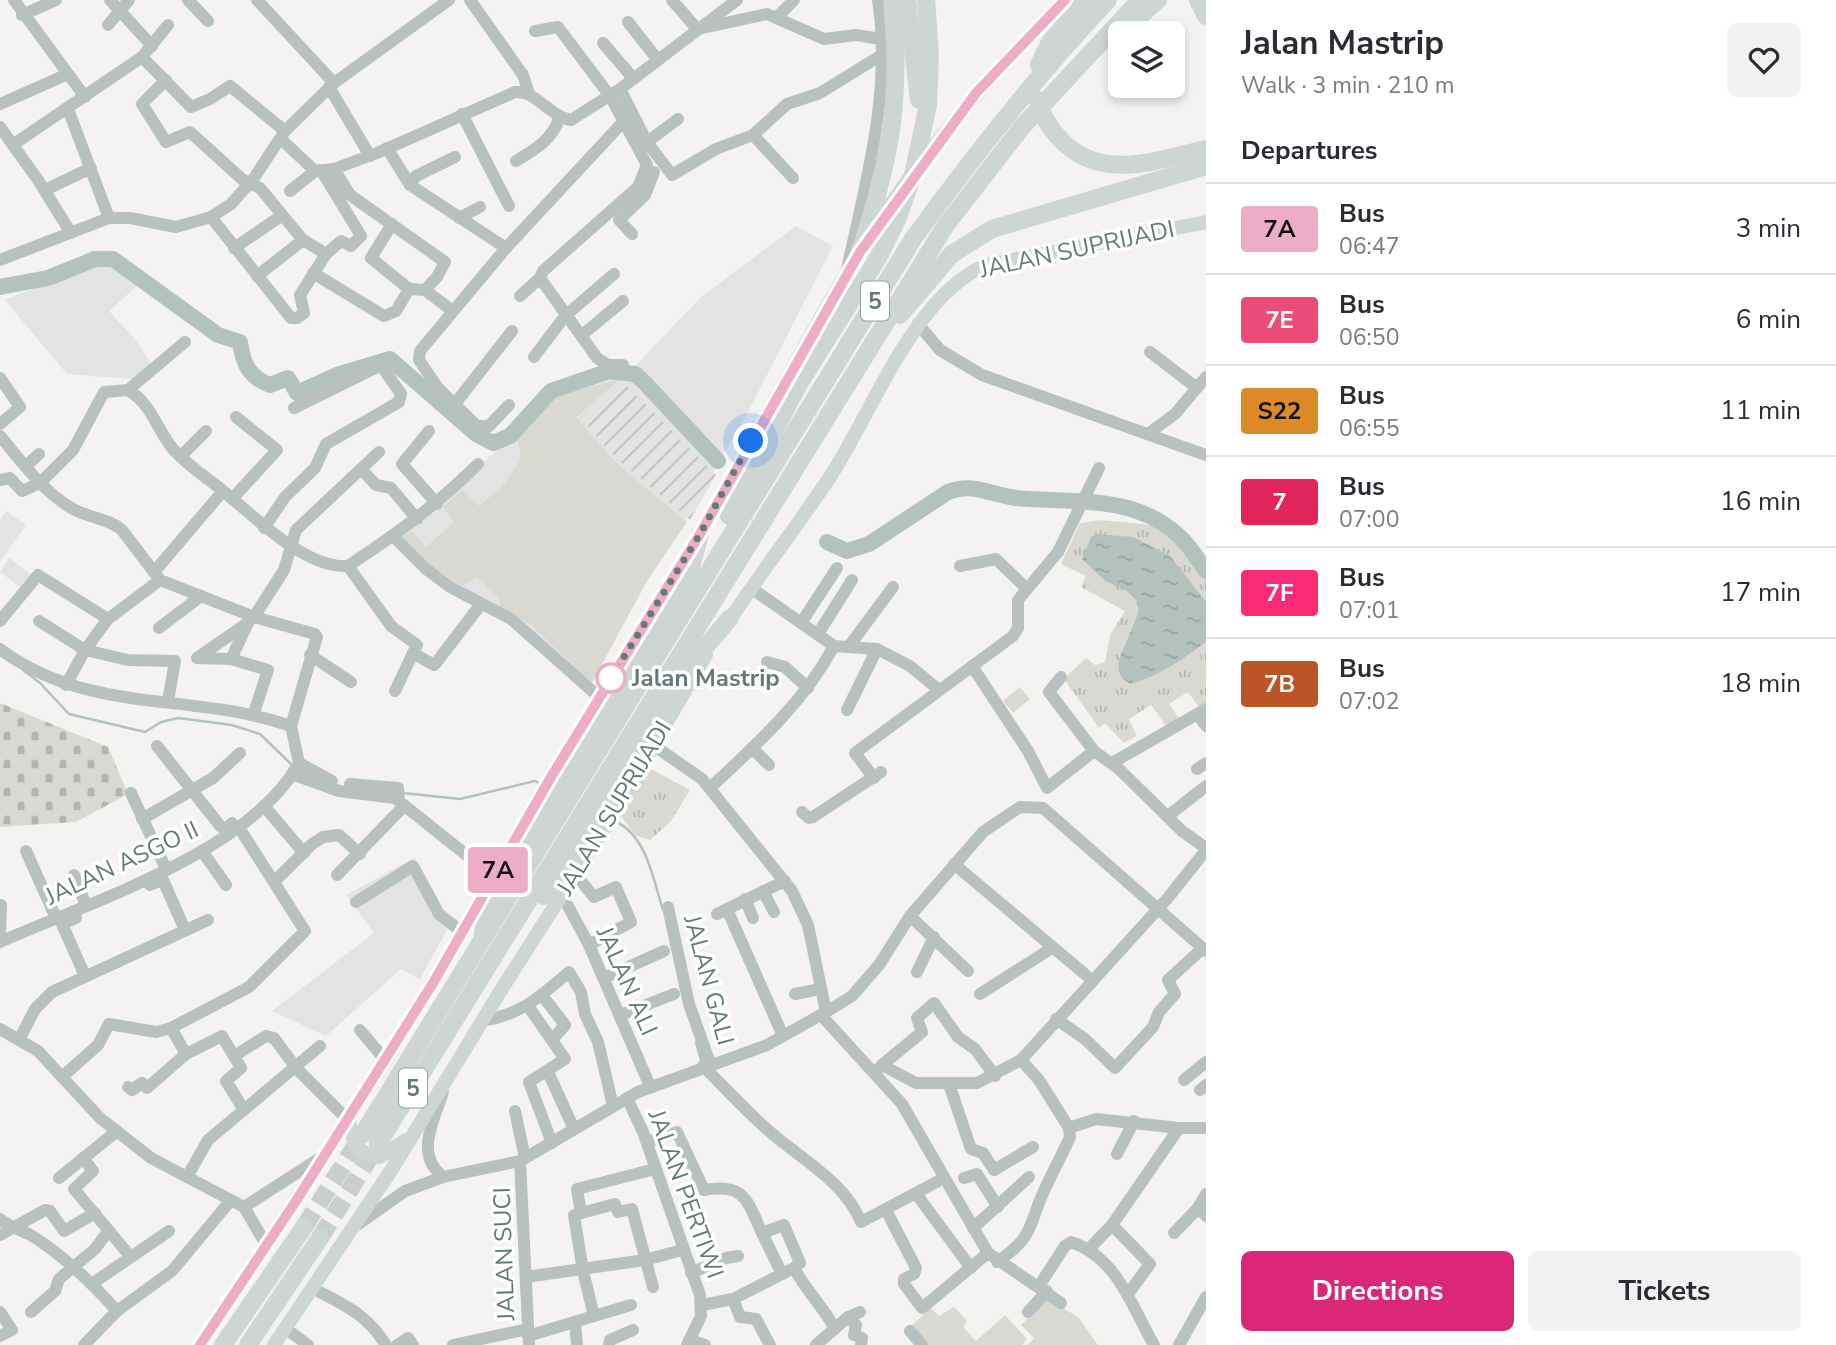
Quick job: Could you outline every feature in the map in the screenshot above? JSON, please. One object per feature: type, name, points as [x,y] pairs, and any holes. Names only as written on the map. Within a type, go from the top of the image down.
[{"type":"highway","points":[[860,252],[893,130],[897,92],[891,0]]},
{"type":"highway","points":[[907,0],[918,85],[920,138]]},
{"type":"highway","points":[[674,625],[697,574],[799,384],[878,258],[913,176],[928,105],[930,54],[926,0]]},
{"type":"highway","points":[[1086,0],[1050,42],[1040,60],[1036,92],[1040,110],[1052,131],[1073,151],[1105,165],[1130,166],[1206,149]]},
{"type":"highway","name":"5","points":[[562,781],[674,625],[913,239],[972,157],[1054,57],[1108,0]]},
{"type":"highway","points":[[1198,0],[1206,16]]},
{"type":"highway","points":[[1133,21],[1152,1]]},
{"type":"highway","name":"5","points":[[606,800],[849,378],[954,214],[996,158],[1051,95],[1152,1]]},
{"type":"highway","points":[[1051,95],[1108,45]]},
{"type":"highway","points":[[849,378],[935,272],[969,242],[1017,219],[1206,166]]},
{"type":"highway","points":[[700,534],[691,567],[562,781],[572,809],[606,800],[685,671],[730,618]]},
{"type":"highway","name":"5","points":[[363,1134],[483,936],[572,809]]},
{"type":"highway","name":"5","points":[[379,1144],[493,960],[512,943],[572,809]]},
{"type":"highway","points":[[223,1345],[304,1227]]},
{"type":"highway","points":[[248,1345],[320,1238]]},
{"type":"main road","points":[[562,781],[599,697],[700,534],[860,252],[966,106],[1010,55],[1065,0]]},
{"type":"main road","name":"JALAN SUPRIJADI","points":[[606,800],[653,745],[730,618],[831,476],[918,324],[950,288],[965,275],[986,265],[1206,222]]},
{"type":"main road","points":[[200,1345],[386,1061],[494,877],[572,809]]},
{"type":"main road","name":"JALAN SUPRIJADI","points":[[274,1345],[417,1128],[575,874],[572,809]]},
{"type":"main road","points":[[348,1120],[354,1145],[372,1156],[389,1153],[417,1128]]},
{"type":"street","points":[[14,0],[22,15],[85,97]]},
{"type":"street","points":[[22,15],[56,0]]},
{"type":"street","points":[[110,0],[125,5],[152,46]]},
{"type":"street","points":[[188,0],[208,21]]},
{"type":"street","points":[[257,0],[331,85],[370,156]]},
{"type":"street","points":[[0,260],[109,218],[130,218],[176,228],[211,217],[231,204],[284,136],[331,85],[449,0]]},
{"type":"street","points":[[470,0],[523,75],[529,94]]},
{"type":"street","points":[[290,191],[323,170],[370,156],[515,92],[529,94],[559,118],[571,121],[615,93],[737,0]]},
{"type":"street","points":[[779,16],[794,0]]},
{"type":"street","points":[[845,276],[870,163],[880,99],[881,39],[878,0]]},
{"type":"street","points":[[676,1],[697,29]]},
{"type":"street","points":[[108,25],[125,5]]},
{"type":"street","points":[[697,29],[767,14],[779,16],[824,39],[856,36],[881,39]]},
{"type":"street","points":[[628,22],[657,60]]},
{"type":"street","points":[[14,144],[142,57],[168,25]]},
{"type":"street","points":[[535,31],[558,27],[615,93],[672,175],[716,149],[753,135],[788,104],[820,93],[880,56]]},
{"type":"street","points":[[603,43],[633,78]]},
{"type":"street","points":[[142,57],[191,107],[204,103],[230,86],[350,195],[445,262],[437,277],[425,290]]},
{"type":"street","points":[[0,104],[68,74]]},
{"type":"street","points":[[166,80],[142,104],[166,142],[190,132],[248,184],[260,188],[303,240],[326,254]]},
{"type":"street","points":[[520,296],[642,182],[647,165],[623,122],[615,93]]},
{"type":"street","points":[[68,109],[109,218]]},
{"type":"street","points":[[462,114],[509,206]]},
{"type":"street","points":[[516,161],[542,145],[554,130],[559,118]]},
{"type":"street","points":[[647,142],[678,119]]},
{"type":"street","points":[[509,405],[483,428],[454,405],[419,360],[420,351],[506,248],[623,122]]},
{"type":"street","points":[[0,127],[45,190],[71,233]]},
{"type":"street","points":[[753,135],[793,178]]},
{"type":"street","points":[[387,148],[410,185],[506,248]]},
{"type":"street","points":[[410,185],[416,176],[455,157]]},
{"type":"street","points":[[632,234],[619,220],[645,195],[658,158]]},
{"type":"street","points":[[45,190],[91,168]]},
{"type":"street","points":[[211,217],[292,319],[302,315],[300,295],[326,254],[342,240],[351,246],[361,235],[323,170]]},
{"type":"street","points":[[459,218],[480,207]]},
{"type":"street","points":[[234,248],[281,216]]},
{"type":"street","points":[[392,224],[371,258],[409,289],[425,290],[450,309]]},
{"type":"street","points":[[257,276],[303,240]]},
{"type":"street","points":[[313,273],[384,316],[396,311],[409,289]]},
{"type":"street","points":[[534,357],[565,316],[614,274]]},
{"type":"street","points":[[540,278],[565,316],[602,363],[623,365]]},
{"type":"street","points":[[582,335],[623,301]]},
{"type":"street","points":[[918,324],[940,350],[982,375],[1206,455]]},
{"type":"street","points":[[454,405],[512,331]]},
{"type":"street","points":[[0,480],[10,478],[22,491],[40,483],[74,450],[104,392],[128,390],[185,342]]},
{"type":"street","points":[[1150,352],[1197,388]]},
{"type":"street","points":[[264,528],[285,497],[315,468],[326,444],[398,402],[401,394],[380,365],[293,408]]},
{"type":"street","points":[[1149,433],[1175,414],[1206,377]]},
{"type":"street","points":[[0,378],[20,407],[0,424]]},
{"type":"street","points":[[128,390],[148,406],[167,442],[181,456],[264,528],[323,563],[348,566],[417,519],[478,464]]},
{"type":"street","points":[[66,685],[85,650],[108,620],[157,576],[228,495],[277,450],[236,417]]},
{"type":"street","points":[[181,456],[206,431]]},
{"type":"street","points":[[429,431],[402,464],[436,504]]},
{"type":"street","points":[[0,436],[40,483],[74,510],[115,524],[157,576],[251,618],[315,634],[317,637],[291,726],[297,745],[296,768],[328,789],[400,799],[494,877]]},
{"type":"street","points":[[231,659],[251,618],[285,570],[296,530],[304,519],[379,452]]},
{"type":"street","points":[[26,466],[39,454]]},
{"type":"street","points":[[802,812],[809,818],[813,817],[877,775],[855,753],[1013,636],[1018,628],[1018,600],[1026,588],[1048,567],[1085,502],[1099,468]]},
{"type":"street","points":[[361,470],[376,485],[391,488],[417,519]]},
{"type":"street","points":[[393,536],[426,569],[450,587],[511,619],[599,697]]},
{"type":"street","points":[[960,566],[996,559],[1026,588]]},
{"type":"street","points":[[348,566],[391,626],[416,644],[395,691]]},
{"type":"street","points":[[801,623],[837,568]]},
{"type":"street","points":[[0,621],[38,575],[108,620]]},
{"type":"street","points":[[818,634],[852,580]]},
{"type":"street","points":[[850,645],[893,587]]},
{"type":"street","points":[[751,588],[834,646],[850,645],[877,649],[910,666],[939,690]]},
{"type":"street","points":[[159,628],[201,596]]},
{"type":"street","points":[[413,653],[434,665],[481,604]]},
{"type":"street","points":[[197,658],[251,618]]},
{"type":"street","points":[[39,621],[85,650],[128,660],[231,659],[268,670],[254,713]]},
{"type":"street","points":[[710,788],[808,688],[834,646]]},
{"type":"street","points":[[0,649],[66,685],[128,699],[168,701],[254,713],[291,726]]},
{"type":"street","points":[[847,710],[877,649]]},
{"type":"street","points":[[310,656],[351,682]]},
{"type":"street","points":[[168,701],[175,661]]},
{"type":"street","points":[[767,662],[785,667],[808,688]]},
{"type":"street","points":[[972,666],[1028,751],[1047,788]]},
{"type":"street","points":[[878,1069],[916,1083],[977,1083],[995,1076],[1021,1060],[1158,909],[1206,849],[1112,763],[1094,751],[1049,692],[1061,677]]},
{"type":"street","points":[[1112,763],[1202,711],[1206,726]]},
{"type":"street","points":[[653,745],[677,759],[710,788],[785,881],[808,925],[823,1014],[878,1069],[902,1104],[972,1228],[993,1257],[1061,1303]]},
{"type":"street","points":[[157,746],[226,829],[265,794],[304,853]]},
{"type":"street","points":[[752,748],[769,765]]},
{"type":"street","points":[[1037,806],[1047,788],[1094,751]]},
{"type":"street","points":[[142,819],[213,778],[240,753]]},
{"type":"street","name":"JALAN ASGO II","points":[[0,942],[202,851],[238,826],[267,800],[296,768]]},
{"type":"street","points":[[1168,816],[1206,786]]},
{"type":"street","points":[[131,793],[166,869]]},
{"type":"street","points":[[337,875],[360,854],[400,799]]},
{"type":"street","points":[[352,1229],[396,1196],[443,1177],[522,1159],[650,1086],[751,1051],[783,1036],[852,996],[879,965],[910,916],[954,863],[993,824],[1020,807],[1037,806],[1204,950],[1168,980],[1175,994],[1159,1012],[1153,1027],[1115,1068],[1085,1039],[1056,1019]]},
{"type":"street","points":[[62,1077],[98,1045],[108,1024],[156,1032],[171,1028],[249,987],[305,931],[238,826]]},
{"type":"street","points":[[275,881],[323,837],[339,835],[360,854]]},
{"type":"street","points":[[26,851],[56,918]]},
{"type":"street","points":[[202,851],[226,885]]},
{"type":"street","points":[[954,863],[1093,981]]},
{"type":"street","points":[[356,902],[414,866],[439,914],[462,932]]},
{"type":"street","points":[[575,874],[594,897],[616,887],[631,922],[589,945]]},
{"type":"street","points":[[74,875],[86,905]]},
{"type":"street","points":[[85,976],[62,924],[163,880],[185,930]]},
{"type":"street","name":"JALAN GALI","points":[[783,1036],[722,911],[785,881]]},
{"type":"street","points":[[763,891],[774,912]]},
{"type":"street","name":"JALAN ALI","points":[[562,895],[589,945],[650,1086]]},
{"type":"street","points":[[745,898],[753,918]]},
{"type":"street","points":[[0,936],[1,905]]},
{"type":"street","name":"JALAN GALI","points":[[668,907],[689,1004],[706,1065]]},
{"type":"street","points":[[910,916],[968,971]]},
{"type":"street","points":[[20,1038],[41,1002],[52,992],[208,920]]},
{"type":"street","points":[[917,972],[934,937]]},
{"type":"street","points":[[980,994],[1052,948]]},
{"type":"street","points":[[604,978],[664,951]]},
{"type":"street","points":[[482,1021],[508,1016],[528,1006],[568,972],[581,992],[585,1014],[598,1042],[613,1106]]},
{"type":"street","points":[[795,994],[820,989]]},
{"type":"street","points":[[620,1015],[674,994]]},
{"type":"street","points":[[542,995],[565,1025],[552,1040]]},
{"type":"street","points":[[878,1069],[922,1032],[916,1018],[934,1003],[958,1037],[975,1049],[995,1076]]},
{"type":"street","points":[[528,1006],[565,1059],[529,1082],[552,1143]]},
{"type":"street","points":[[171,1028],[187,1054]]},
{"type":"street","points":[[0,1029],[20,1038],[46,1058],[85,1104],[158,1162],[244,1207],[267,1246]]},
{"type":"street","points":[[360,1030],[386,1061]]},
{"type":"street","points":[[128,1087],[133,1090],[142,1083],[147,1088],[187,1054],[220,1036],[241,1068],[226,1081],[244,1110]]},
{"type":"street","points":[[234,1056],[271,1036],[297,1069],[348,1120]]},
{"type":"street","points":[[187,1177],[204,1145],[297,1069],[320,1046]]},
{"type":"street","points":[[886,1210],[916,1268],[914,1274],[904,1279],[904,1284],[922,1308],[971,1268],[1015,1250],[1030,1234],[1043,1193],[1070,1137],[1069,1128],[1039,1080],[1021,1060]]},
{"type":"street","points":[[1184,1080],[1206,1062]]},
{"type":"street","points":[[706,1065],[768,1130],[839,1188],[858,1212],[861,1222],[918,1195],[944,1178]]},
{"type":"street","points":[[548,1072],[573,1129]]},
{"type":"street","points":[[443,1177],[431,1167],[426,1143],[446,1080]]},
{"type":"street","points":[[949,1084],[971,1149],[983,1153],[994,1170],[1032,1147]]},
{"type":"street","name":"JALAN PERTIWI","points":[[627,1098],[647,1142],[702,1305],[701,1316],[688,1342]]},
{"type":"street","name":"JALAN SUCI","points":[[515,1111],[522,1159],[528,1337]]},
{"type":"street","points":[[1069,1128],[1096,1119],[1134,1121],[1179,1128],[1206,1128]]},
{"type":"street","points":[[1117,1154],[1134,1121]]},
{"type":"street","points":[[1088,1250],[1112,1226],[1179,1128]]},
{"type":"street","points":[[59,1178],[117,1131]]},
{"type":"street","points":[[647,1142],[677,1132],[705,1190],[725,1186],[743,1194],[782,1274]]},
{"type":"street","points":[[244,1207],[326,1154]]},
{"type":"street","points":[[83,1158],[93,1171],[74,1189],[130,1256]]},
{"type":"street","points":[[581,1213],[577,1189],[655,1169]]},
{"type":"street","points":[[964,1178],[977,1174],[998,1207]]},
{"type":"street","points":[[972,1228],[1029,1177]]},
{"type":"street","points":[[1174,1233],[1202,1212],[1206,1194]]},
{"type":"street","points":[[918,1195],[971,1268]]},
{"type":"street","points":[[85,1345],[117,1311],[172,1270],[231,1200]]},
{"type":"street","points":[[594,1316],[574,1216],[615,1204],[618,1212],[632,1209],[653,1287]]},
{"type":"street","points":[[6,1232],[47,1210],[64,1231],[94,1213]]},
{"type":"street","points":[[0,1219],[6,1232]]},
{"type":"street","points":[[702,1305],[733,1299],[800,1264],[785,1227],[782,1225],[762,1233]]},
{"type":"street","points":[[1112,1226],[1150,1264],[1128,1294]]},
{"type":"street","points":[[93,1283],[169,1231]]},
{"type":"street","points":[[6,1232],[34,1237],[93,1283],[117,1311]]},
{"type":"street","points":[[31,1312],[55,1291],[60,1279],[95,1249],[106,1234]]},
{"type":"street","points":[[1028,1312],[1068,1242],[1088,1250],[1118,1277],[1154,1345]]},
{"type":"street","points":[[526,1278],[645,1260],[682,1250]]},
{"type":"street","points":[[691,1273],[726,1258],[738,1256]]},
{"type":"street","points":[[794,1268],[804,1288],[823,1307],[835,1329]]},
{"type":"street","points":[[312,1287],[373,1323],[386,1345]]},
{"type":"street","points":[[1179,1345],[1206,1297]]},
{"type":"street","points":[[733,1299],[740,1317],[756,1319],[770,1345]]},
{"type":"street","points":[[453,1345],[528,1337],[631,1305]]},
{"type":"street","points":[[0,1312],[12,1330],[0,1336]]},
{"type":"street","points":[[816,1345],[848,1317],[860,1312]]},
{"type":"street","points":[[848,1317],[856,1325],[854,1335],[862,1338],[861,1345]]},
{"type":"street","points":[[575,1322],[578,1345]]},
{"type":"street","points":[[285,1328],[307,1345]]},
{"type":"street","points":[[609,1345],[610,1340],[633,1330]]},
{"type":"street","points":[[910,1331],[922,1345]]},
{"type":"street","points":[[397,1345],[408,1338],[413,1345]]},
{"type":"street","points":[[688,1342],[705,1345]]},
{"type":"shaded area","points":[[796,226],[833,246],[746,416],[587,683],[515,617],[448,583],[399,538],[560,393],[634,367],[702,296]]},
{"type":"shaded area","points":[[110,262],[139,284],[109,311],[134,338],[153,366],[132,379],[67,374],[5,300],[91,264]]},
{"type":"shaded area","points":[[625,384],[716,475],[690,520],[619,461],[580,418]]},
{"type":"shaded area","points":[[6,511],[26,525],[0,561],[0,520]]},
{"type":"shaded area","points":[[9,558],[33,576],[23,589],[0,572]]},
{"type":"shaded area","points":[[414,858],[448,928],[420,979],[401,969],[326,1036],[272,1011],[374,933],[346,895]]},
{"type":"green space","points":[[619,380],[576,417],[616,463],[687,522],[648,579],[592,683],[531,625],[500,606],[499,598],[477,577],[462,586],[429,565],[401,537],[412,531],[426,547],[454,522],[443,507],[462,490],[479,506],[502,487],[521,459],[517,437],[557,395]]},
{"type":"green space","points":[[1101,520],[1151,525],[1185,548],[1206,577],[1206,705],[1200,709],[1188,692],[1169,704],[1180,720],[1167,727],[1151,705],[1129,719],[1137,736],[1124,743],[1105,723],[1099,728],[1064,679],[1086,658],[1095,665],[1105,662],[1110,635],[1125,611],[1081,587],[1086,576],[1061,564],[1080,523]]},
{"type":"green space","points":[[1020,687],[1030,699],[1013,713],[1003,701]]},
{"type":"green space","points":[[0,703],[108,747],[128,794],[76,822],[0,827]]},
{"type":"green space","points":[[647,767],[690,790],[671,821],[650,840],[636,836],[619,814]]},
{"type":"green space","points":[[1047,1298],[1078,1317],[1098,1345],[1028,1345],[1034,1338],[1021,1325]]},
{"type":"green space","points":[[954,1307],[967,1321],[963,1327],[976,1341],[1005,1315],[1027,1339],[1022,1345],[929,1345],[911,1326],[931,1308],[939,1316]]},
{"type":"water","points":[[1096,534],[1133,537],[1170,556],[1206,602],[1206,642],[1161,672],[1131,684],[1124,680],[1118,668],[1119,660],[1138,614],[1139,603],[1126,590],[1105,581],[1082,559],[1091,537]]},
{"type":"waterway","points":[[0,287],[48,278],[95,259],[113,259],[218,335],[240,342],[248,369],[263,382],[270,385],[288,378],[297,393],[337,375],[390,359],[476,434],[493,443],[510,436],[551,391],[609,371],[635,374],[718,461]]},
{"type":"waterway","points":[[827,542],[847,551],[869,544],[948,492],[966,488],[1016,498],[1102,503],[1143,513],[1180,537],[1206,571]]},
{"type":"waterway","points":[[23,670],[40,683],[69,714],[145,732],[161,722],[178,718],[232,725],[260,734],[293,766]]},
{"type":"waterway","points":[[403,793],[460,799],[535,781],[543,785]]},
{"type":"waterway","points":[[615,821],[626,828],[642,848],[663,910]]},
{"type":"waterway","points":[[696,1042],[701,1060]]},
{"type":"tunnel","points":[[304,1227],[363,1134]]},
{"type":"tunnel","points":[[320,1238],[378,1144]]},
{"type":"bus line","name":"7A","points":[[200,1345],[386,1061],[551,777],[700,534],[802,349],[860,252],[885,214],[976,93],[1065,0]]},
{"type":"place","name":"Jalan Mastrip","points":[[611,678]]},
{"type":"route","points":[[611,678],[700,534],[751,441]]}]
